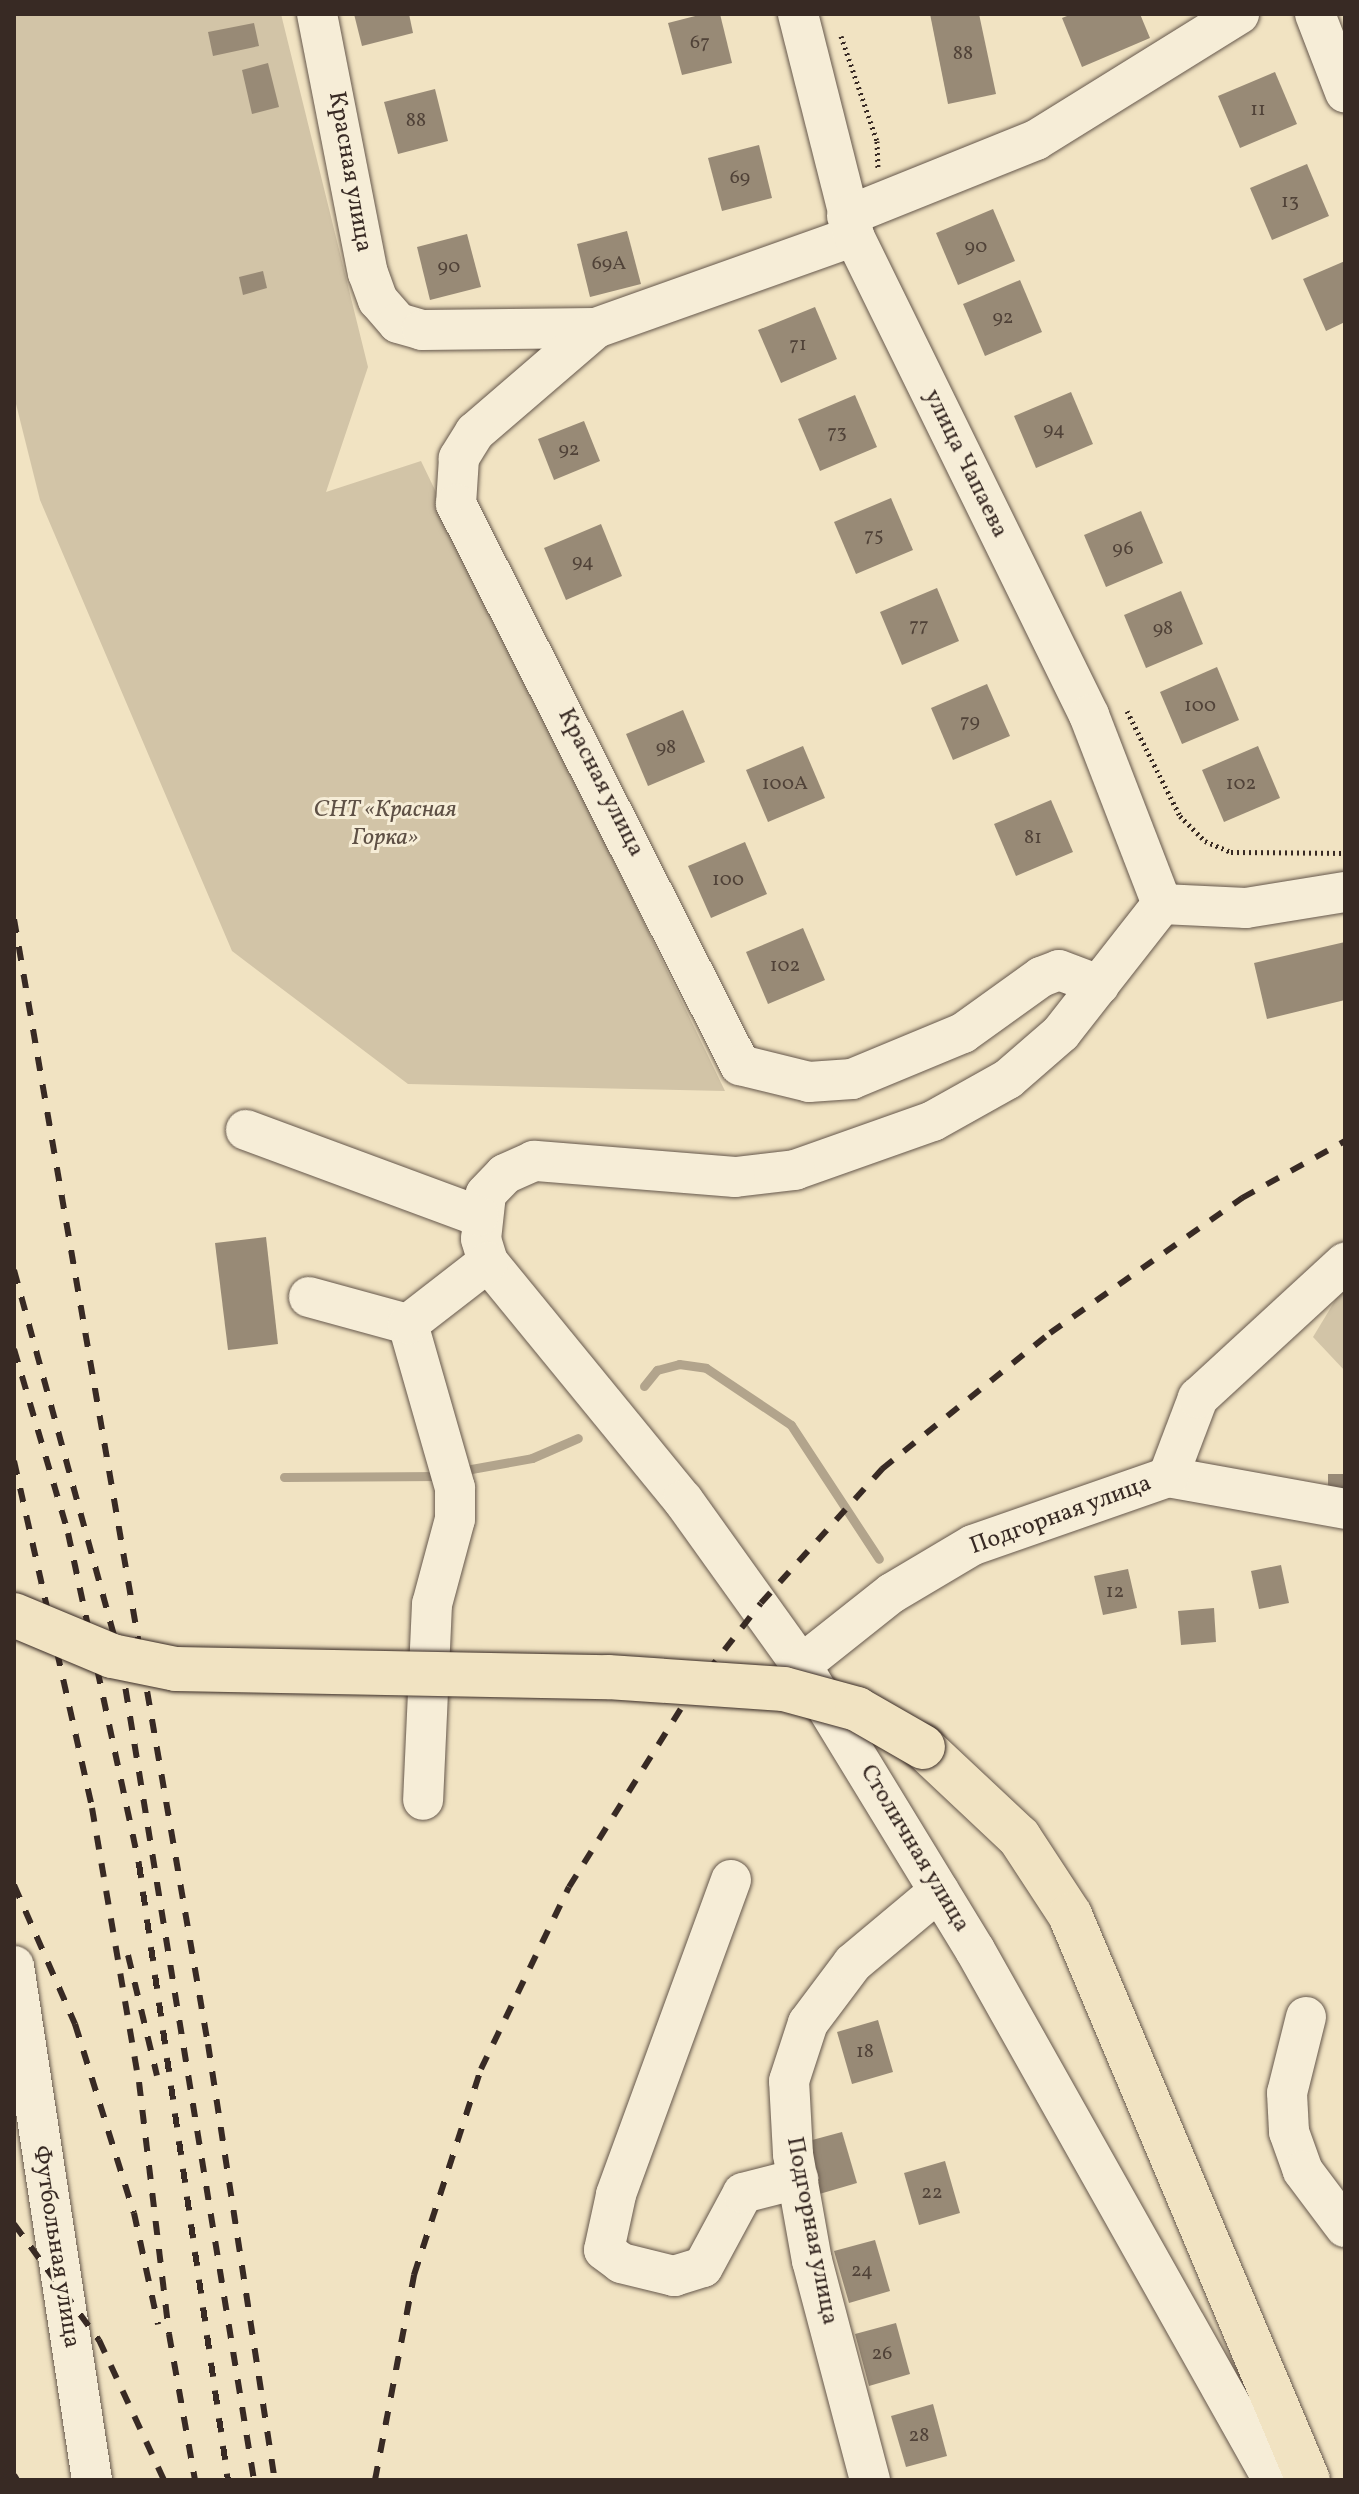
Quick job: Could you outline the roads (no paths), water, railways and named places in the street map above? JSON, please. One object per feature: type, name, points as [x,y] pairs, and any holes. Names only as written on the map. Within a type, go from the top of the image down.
[{"type":"main road","points":[[14,1615],[112,1656],[176,1669],[608,1677],[784,1689],[857,1709],[923,1747],[1019,1837],[1070,1915],[1308,2480]]},
{"type":"street","name":"Красная улица","points":[[317,14],[368,273],[378,300],[398,323],[422,330],[596,328]]},
{"type":"street","name":"улица Чапаева","points":[[798,14],[860,218],[1089,715],[1162,904]]},
{"type":"street","points":[[596,328],[860,218],[1036,140],[1239,14]]},
{"type":"street","points":[[1315,14],[1345,92]]},
{"type":"street","name":"Красная улица","points":[[596,328],[475,432],[459,458],[456,504],[740,1065],[809,1082],[852,1079],[963,1033],[1041,977],[1059,970],[1099,985]]},
{"type":"street","points":[[408,1324],[488,1262],[479,1216],[486,1194],[505,1174],[534,1161],[735,1177],[795,1170],[860,1151],[933,1121],[1008,1079],[1061,1033],[1162,904],[1246,908],[1345,892]]},
{"type":"street","points":[[246,1130],[479,1216]]},
{"type":"street","name":"Столичная улица","points":[[488,1262],[683,1500],[801,1665],[939,1891],[1273,2480]]},
{"type":"street","name":"Подгорная улица","points":[[801,1665],[892,1593],[973,1545],[1168,1477],[1198,1398],[1345,1263]]},
{"type":"street","points":[[309,1297],[408,1324]]},
{"type":"street","points":[[408,1324],[455,1488],[455,1519],[432,1604],[423,1800]]},
{"type":"street","points":[[1168,1477],[1345,1509]]},
{"type":"street","points":[[731,1880],[616,2195],[604,2250],[621,2263],[674,2276],[703,2267],[743,2193],[798,2179]]},
{"type":"street","name":"Подгорная улица","points":[[870,2480],[812,2261],[798,2179],[789,2081],[808,2023],[853,1963],[939,1891]]},
{"type":"street","name":"Футбольная улица","points":[[14,1966],[92,2480]]},
{"type":"street","points":[[1306,2017],[1287,2093],[1289,2132],[1303,2171],[1345,2227]]},
{"type":"waterway","points":[[644,1386],[657,1370],[679,1364],[706,1368],[791,1425],[879,1559]]},
{"type":"waterway","points":[[460,1471],[532,1458],[578,1438]]},
{"type":"waterway","points":[[284,1477],[442,1476]]},
{"type":"railway","points":[[14,919],[208,2044],[275,2480]]},
{"type":"railway","points":[[375,2480],[414,2275],[481,2069],[569,1887],[690,1694],[761,1603],[882,1469],[1050,1333],[1242,1198],[1345,1141]]},
{"type":"railway","points":[[14,1270],[121,1661],[254,2480]]},
{"type":"railway","points":[[14,1349],[68,1533],[139,1864],[228,2480]]},
{"type":"railway","points":[[14,1461],[92,1808],[139,2082],[169,2334],[195,2480]]},
{"type":"railway","points":[[14,1885],[75,2024],[134,2213],[158,2324]]},
{"type":"railway","points":[[128,1955],[157,2076]]},
{"type":"railway","points":[[14,2224],[99,2340],[164,2480]]},
{"type":"railway","points":[[14,2475],[17,2480]]},
{"type":"park label","name":"СНТ «Красная Горка»","points":[[385,825]]}]
